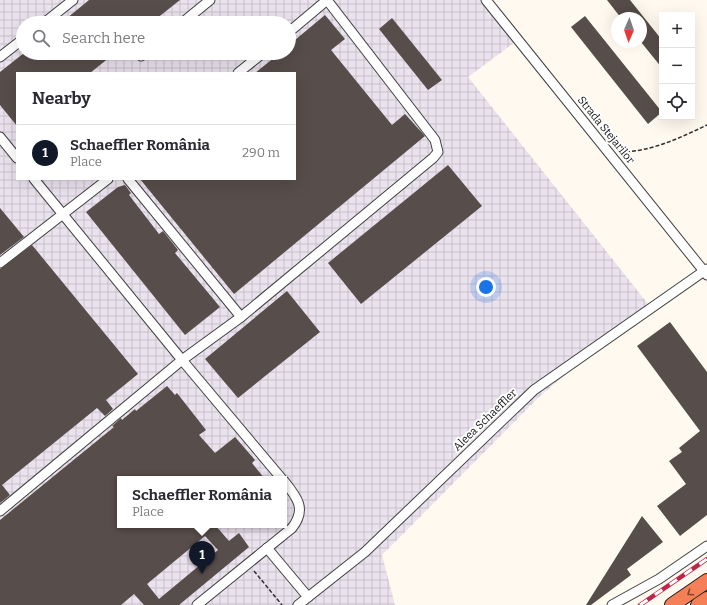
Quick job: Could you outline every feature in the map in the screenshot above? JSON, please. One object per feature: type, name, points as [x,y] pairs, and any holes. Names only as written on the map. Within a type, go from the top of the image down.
[{"type":"highway","points":[[672,605],[707,581]]},
{"type":"highway","points":[[698,605],[707,599]]},
{"type":"street","points":[[53,16],[73,0]]},
{"type":"street","points":[[191,16],[210,0]]},
{"type":"street","points":[[0,511],[182,360],[241,317],[433,158],[438,152],[435,140],[327,0],[296,26]]},
{"type":"street","name":"Strada Stejarilor","points":[[486,0],[706,272]]},
{"type":"street","points":[[0,57],[16,44]]},
{"type":"street","points":[[239,72],[254,60]]},
{"type":"street","points":[[0,137],[16,157]]},
{"type":"street","points":[[35,180],[182,360],[280,476]]},
{"type":"street","points":[[0,263],[107,180]]},
{"type":"street","points":[[129,180],[241,317]]},
{"type":"street","name":"Aleea Schaeffler","points":[[298,605],[365,552],[534,390],[706,272]]},
{"type":"street","points":[[197,605],[292,528],[299,520],[300,508],[295,495],[287,485]]},
{"type":"street","points":[[612,605],[659,580],[707,546]]},
{"type":"street","points":[[267,548],[308,597]]},
{"type":"path","points":[[608,152],[633,152],[676,139],[707,125]]},
{"type":"path","points":[[244,566],[254,572],[282,605]]},
{"type":"shaded area","points":[[0,0],[481,0],[515,42],[468,77],[648,304],[539,397],[382,555],[395,605],[0,605]]},
{"type":"building","points":[[89,0],[180,0],[160,16],[70,16]]},
{"type":"building","points":[[607,0],[630,0],[640,12],[616,12]]},
{"type":"building","points":[[325,15],[345,39],[331,50],[392,125],[405,114],[425,136],[234,294],[141,180],[296,180],[296,72],[256,72],[271,60],[296,60],[296,39]]},
{"type":"building","points":[[585,16],[659,108],[659,115],[648,124],[571,27]]},
{"type":"building","points":[[392,18],[442,80],[428,90],[379,29]]},
{"type":"building","points":[[647,21],[659,36],[659,64],[646,48]]},
{"type":"building","points":[[16,59],[106,60],[91,72],[16,72],[16,125],[0,105],[0,72]]},
{"type":"building","points":[[448,165],[482,206],[361,304],[328,263]]},
{"type":"building","points":[[125,185],[131,193],[129,195],[159,234],[163,231],[178,250],[175,253],[220,307],[185,335],[86,212],[118,187]]},
{"type":"building","points":[[0,208],[24,237],[0,255]]},
{"type":"building","points":[[32,245],[138,374],[106,400],[113,409],[105,416],[97,408],[2,485],[10,495],[0,503],[0,269]]},
{"type":"building","points":[[287,291],[320,332],[238,398],[205,359]]},
{"type":"building","points":[[670,322],[707,372],[707,515],[680,536],[657,506],[686,484],[669,461],[682,452],[679,448],[700,431],[637,346]]},
{"type":"building","points":[[167,386],[175,395],[177,393],[206,430],[199,435],[215,453],[235,437],[255,460],[252,463],[263,476],[117,476],[117,528],[218,528],[229,541],[239,533],[249,547],[179,605],[144,605],[134,594],[121,605],[0,605],[0,520],[114,427],[112,426],[121,418],[122,420],[135,409],[136,411]],"holes":[[[205,536],[218,550],[159,599],[147,584]]]},
{"type":"building","points":[[642,516],[663,542],[627,569],[631,575],[591,605],[586,605]]},
{"type":"railway","points":[[640,605],[707,559]]},
{"type":"place","name":"Schaeffler România","points":[[202,574]]}]
